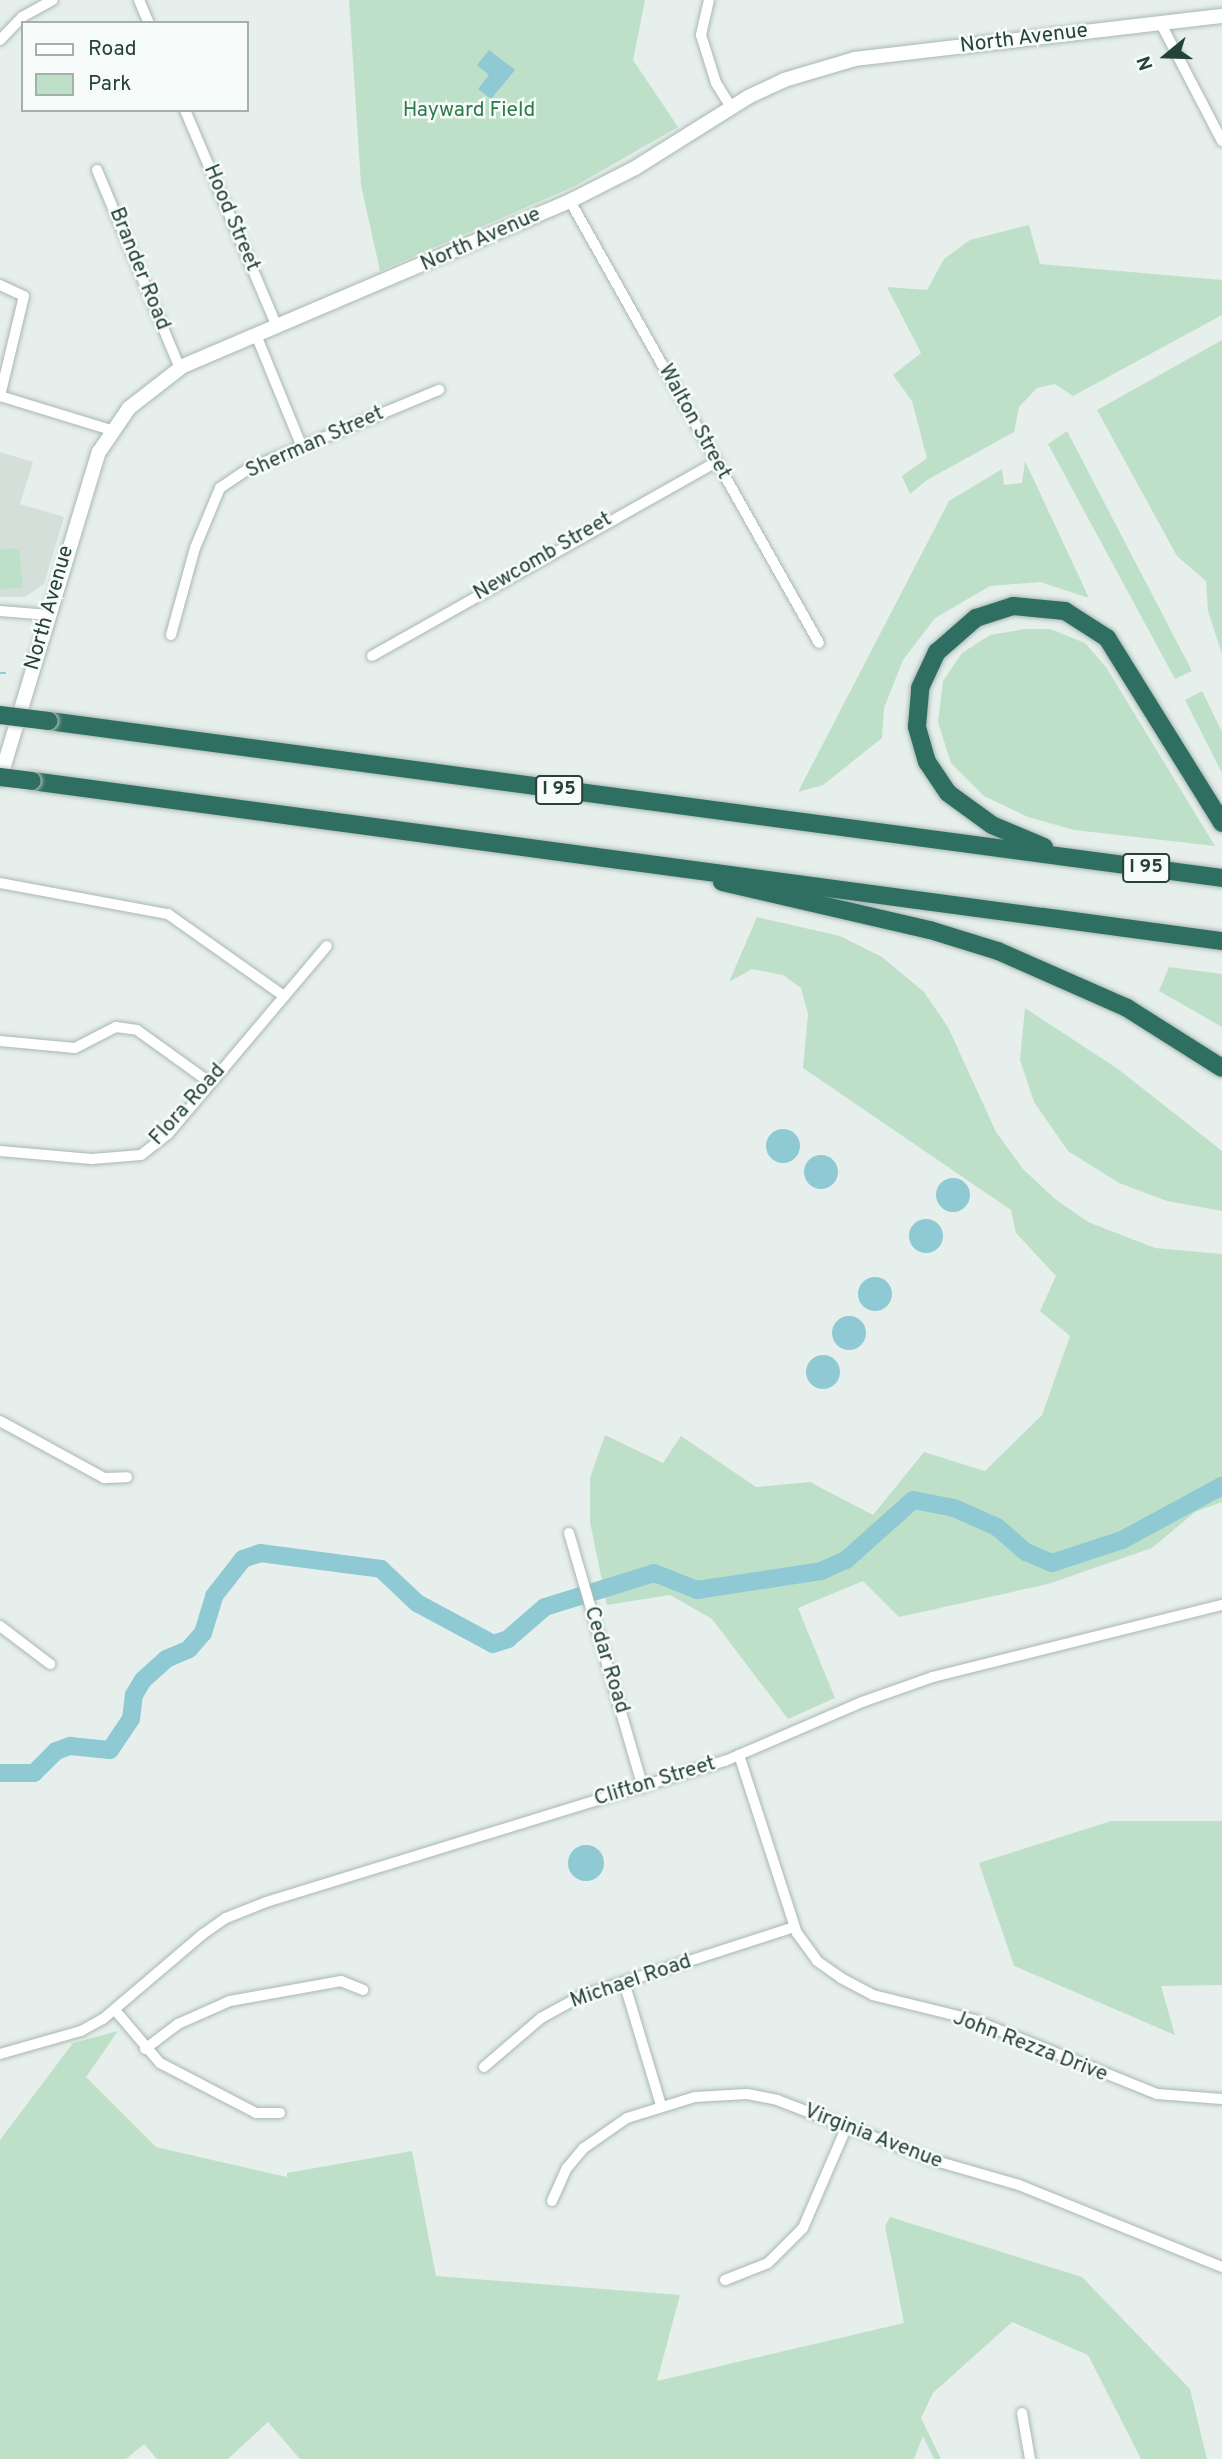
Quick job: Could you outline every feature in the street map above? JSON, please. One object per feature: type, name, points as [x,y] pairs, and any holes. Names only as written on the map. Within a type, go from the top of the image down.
[{"type":"highway","points":[[1070,858],[1006,832],[967,809],[940,784],[922,751],[918,701],[930,663],[955,632],[988,612],[1040,606],[1065,611],[1098,630],[1128,667],[1222,823]]},
{"type":"highway","name":"I 95","points":[[0,715],[1222,878]]},
{"type":"highway","points":[[0,778],[1222,941]]},
{"type":"highway","points":[[678,868],[748,891],[908,925],[998,951],[1127,1009],[1222,1068]]},
{"type":"main road","name":"North Avenue","points":[[0,778],[89,476],[111,430],[152,386],[180,368],[570,201],[635,168],[731,107],[784,80],[855,59],[1222,16]]},
{"type":"street","points":[[0,40],[33,4],[53,0]]},
{"type":"street","points":[[139,0],[148,21]]},
{"type":"street","points":[[709,0],[701,36],[716,83],[731,107]]},
{"type":"street","points":[[1161,24],[1222,141]]},
{"type":"street","name":"Hood Street","points":[[186,112],[277,327]]},
{"type":"street","name":"Brander Road","points":[[97,170],[180,368]]},
{"type":"street","name":"Walton Street","points":[[570,201],[819,643]]},
{"type":"street","points":[[0,285],[24,296],[0,396],[111,430]]},
{"type":"street","points":[[256,335],[302,447]]},
{"type":"street","name":"Sherman Street","points":[[171,635],[208,510],[220,488],[248,469],[439,390]]},
{"type":"street","name":"Newcomb Street","points":[[372,656],[716,462]]},
{"type":"street","points":[[0,611],[49,615]]},
{"type":"street","points":[[0,883],[168,914],[284,996]]},
{"type":"street","name":"Flora Road","points":[[0,1151],[92,1159],[141,1155],[168,1134],[209,1082],[327,946]]},
{"type":"street","points":[[0,1041],[75,1048],[116,1027],[137,1030],[209,1082]]},
{"type":"street","points":[[0,1421],[104,1478],[127,1477]]},
{"type":"street","name":"Cedar Road","points":[[569,1533],[643,1787]]},
{"type":"street","name":"Clifton Street","points":[[0,2054],[81,2031],[115,2010],[203,1934],[247,1909],[739,1755],[923,1680],[1222,1605]]},
{"type":"street","points":[[0,1626],[50,1664]]},
{"type":"street","name":"John Rezza Drive","points":[[739,1755],[794,1927],[817,1961],[873,1995],[974,2020],[1157,2095],[1222,2099]]},
{"type":"street","name":"Michael Road","points":[[484,2067],[541,2018],[581,1996],[794,1927]]},
{"type":"street","points":[[145,2049],[178,2024],[230,2001],[341,1981],[363,1990]]},
{"type":"street","points":[[624,1982],[661,2105]]},
{"type":"street","points":[[115,2010],[145,2049],[160,2063],[256,2113],[280,2113]]},
{"type":"street","name":"Virginia Avenue","points":[[552,2201],[567,2168],[584,2148],[603,2132],[661,2105],[713,2094],[747,2094],[847,2126],[936,2161],[1019,2185],[1222,2267]]},
{"type":"street","points":[[725,2280],[768,2263],[803,2228],[847,2126]]},
{"type":"street","points":[[1021,2413],[1030,2459]]},
{"type":"shaded area","points":[[0,452],[33,462],[20,504],[64,517],[44,584],[25,597],[0,597]]},
{"type":"green space","name":"Hayward Field","points":[[349,0],[645,0],[633,60],[678,127],[575,186],[380,271],[361,185]]},
{"type":"green space","points":[[1029,225],[1040,264],[1222,280],[1222,315],[1073,396],[1055,384],[1037,388],[1019,407],[1014,432],[927,480],[910,494],[902,476],[927,458],[912,401],[893,375],[921,353],[887,287],[927,290],[944,259],[970,240]]},
{"type":"green space","points":[[1222,340],[1222,654],[1208,611],[1206,581],[1177,556],[1097,410]]},
{"type":"green space","points":[[1067,431],[1192,671],[1175,679],[1048,444]]},
{"type":"green space","points":[[1025,461],[1089,598],[1040,582],[990,586],[935,618],[903,660],[884,708],[882,738],[823,785],[798,792],[949,501],[1002,469],[1004,485],[1022,483]]},
{"type":"green space","points":[[0,550],[19,550],[23,588],[0,589]]},
{"type":"green space","points":[[1025,629],[1050,629],[1085,643],[1106,667],[1215,846],[1074,830],[1028,817],[984,796],[951,763],[938,722],[943,681],[962,653],[990,635]]},
{"type":"green space","points":[[1202,691],[1222,732],[1222,773],[1185,700]]},
{"type":"green space","points":[[757,917],[840,936],[882,957],[924,992],[948,1027],[996,1132],[1023,1169],[1055,1199],[1088,1222],[1155,1248],[1222,1254],[1222,1502],[1195,1512],[1152,1548],[1048,1584],[899,1617],[863,1581],[798,1608],[835,1698],[788,1719],[712,1619],[670,1595],[607,1605],[590,1522],[590,1478],[605,1435],[663,1463],[681,1436],[756,1487],[810,1482],[873,1515],[924,1452],[985,1471],[1042,1415],[1070,1336],[1040,1311],[1056,1276],[1016,1233],[1011,1210],[803,1068],[808,1014],[801,988],[783,975],[752,969],[729,982]]},
{"type":"green space","points":[[1169,967],[1222,974],[1222,1027],[1159,991]]},
{"type":"green space","points":[[1025,1008],[1118,1069],[1222,1151],[1222,1211],[1167,1201],[1119,1183],[1068,1151],[1034,1102],[1020,1060]]},
{"type":"green space","points":[[1111,1821],[1222,1821],[1222,1985],[1161,1986],[1175,2035],[1014,1966],[979,1863]]},
{"type":"green space","points":[[118,2031],[86,2077],[156,2147],[287,2177],[287,2173],[412,2151],[436,2276],[680,2295],[657,2381],[904,2323],[885,2226],[890,2217],[1082,2277],[1190,2389],[1207,2459],[1141,2459],[1088,2355],[1012,2322],[933,2393],[921,2418],[941,2459],[934,2459],[923,2436],[914,2459],[300,2459],[268,2422],[228,2459],[157,2459],[144,2444],[126,2459],[0,2459],[0,2140],[73,2043]]},
{"type":"water","points":[[489,50],[515,70],[491,99],[478,89],[489,75],[477,65]]},
{"type":"water","points":[[783,1129],[795,1134],[800,1146],[795,1158],[783,1163],[771,1158],[766,1146],[771,1134]]},
{"type":"water","points":[[821,1155],[833,1160],[838,1172],[833,1184],[821,1189],[809,1184],[804,1172],[809,1160]]},
{"type":"water","points":[[953,1178],[965,1183],[970,1195],[965,1207],[953,1212],[941,1207],[936,1195],[941,1183]]},
{"type":"water","points":[[926,1219],[938,1224],[943,1236],[938,1248],[926,1253],[914,1248],[909,1236],[914,1224]]},
{"type":"water","points":[[875,1277],[887,1282],[892,1294],[887,1306],[875,1311],[863,1306],[858,1294],[863,1282]]},
{"type":"water","points":[[849,1316],[861,1321],[866,1333],[861,1345],[849,1350],[837,1345],[832,1333],[837,1321]]},
{"type":"water","points":[[823,1355],[835,1360],[840,1372],[835,1384],[823,1389],[811,1384],[806,1372],[811,1360]]},
{"type":"water","points":[[586,1845],[599,1850],[604,1863],[599,1876],[586,1881],[573,1876],[568,1863],[573,1850]]},
{"type":"waterway","points":[[0,673],[5,673]]},
{"type":"waterway","points":[[0,1773],[34,1773],[56,1751],[70,1746],[110,1750],[131,1719],[134,1695],[143,1680],[166,1659],[189,1649],[203,1633],[214,1596],[243,1559],[260,1553],[381,1569],[417,1603],[493,1644],[508,1639],[545,1607],[654,1573],[697,1590],[821,1571],[846,1560],[913,1500],[954,1508],[997,1527],[1026,1552],[1052,1563],[1122,1540],[1222,1486]]}]
